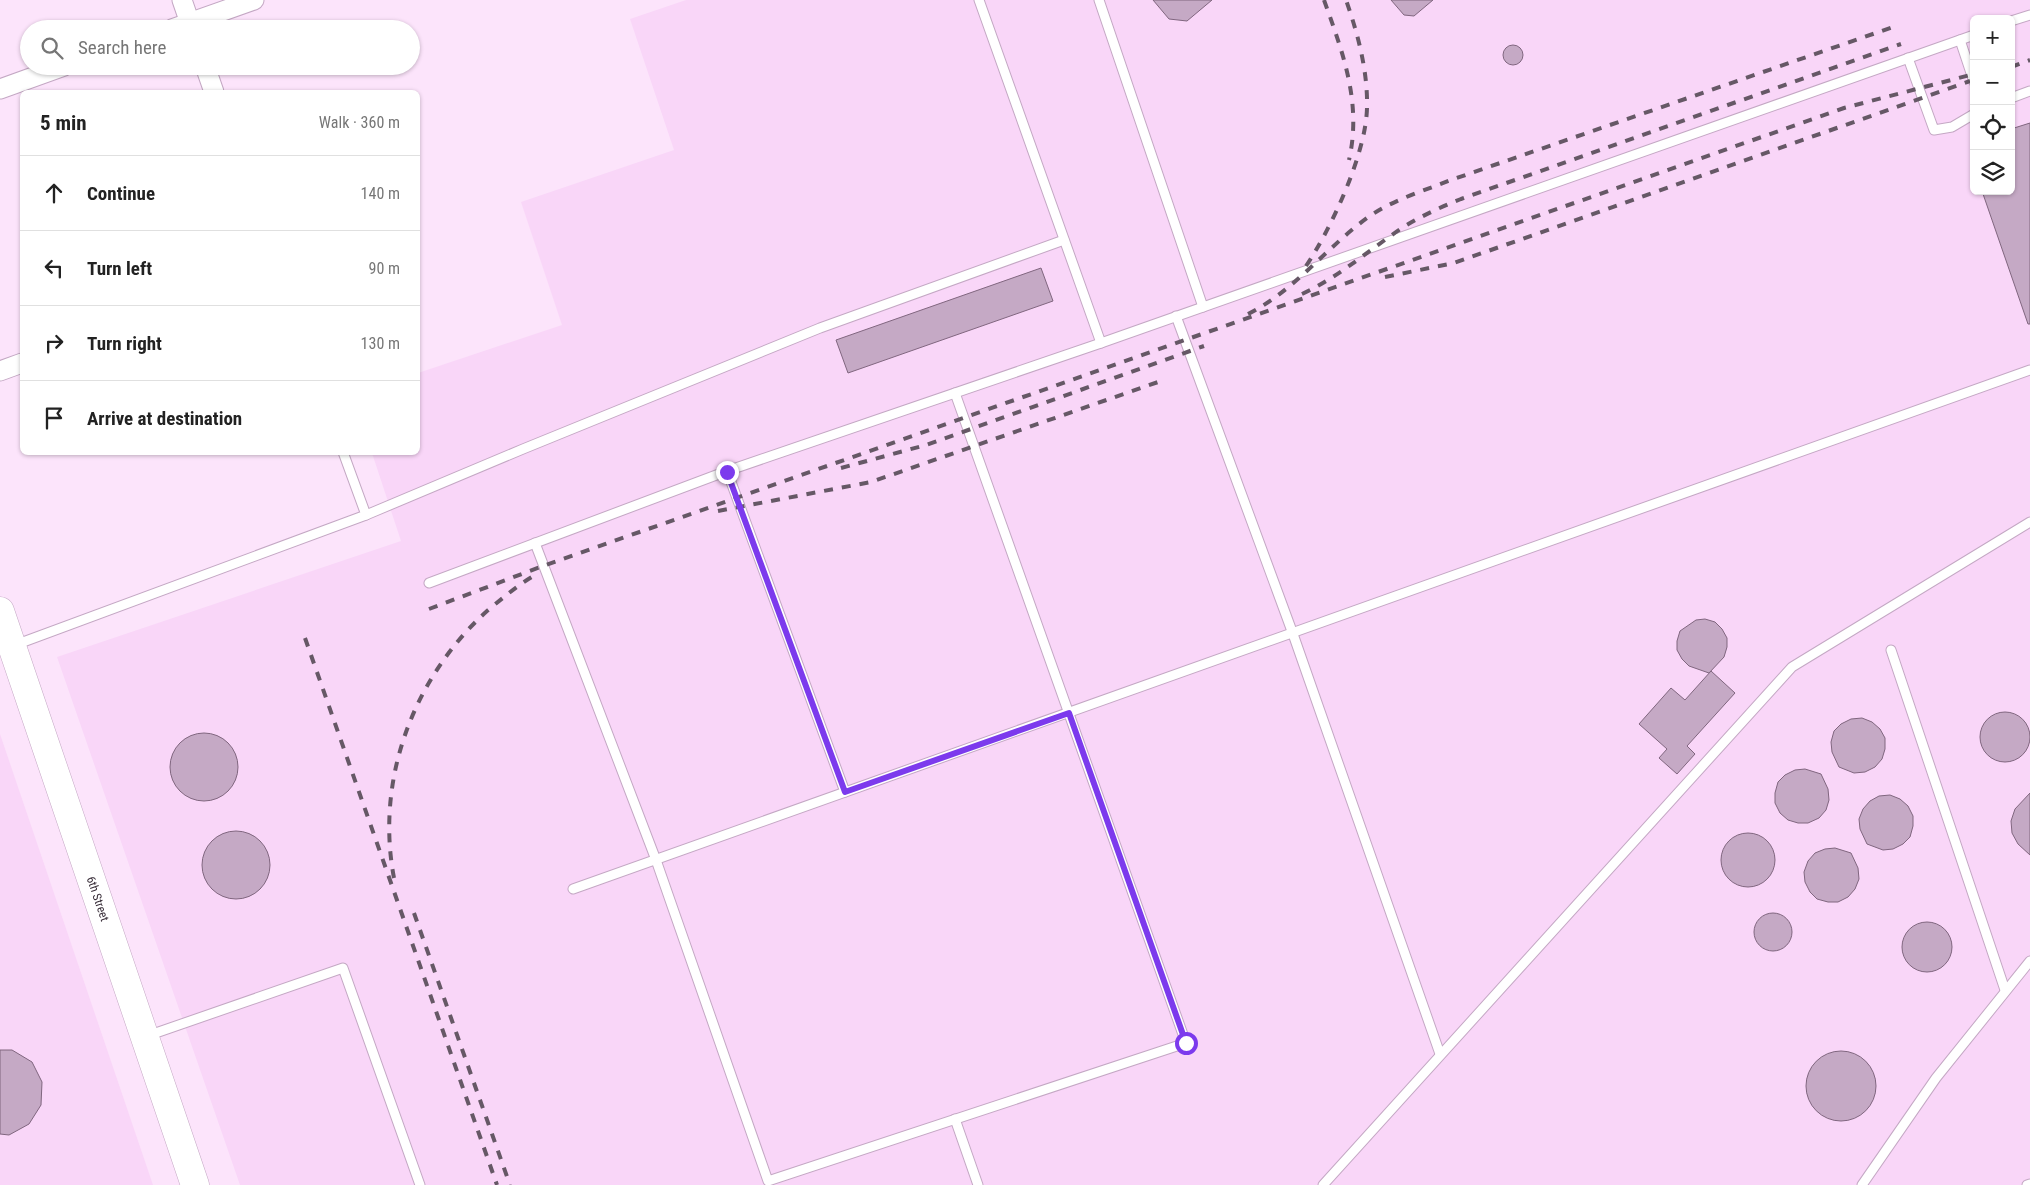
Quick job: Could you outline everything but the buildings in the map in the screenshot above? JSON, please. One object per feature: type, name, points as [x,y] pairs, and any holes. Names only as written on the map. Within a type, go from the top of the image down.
[{"type":"main road","name":"6th Street","points":[[0,611],[6,648],[145,1037],[195,1185]]},
{"type":"street","points":[[182,0],[189,20]]},
{"type":"street","points":[[206,20],[254,0]]},
{"type":"street","points":[[0,89],[39,75]]},
{"type":"street","points":[[208,75],[213,90]]},
{"type":"street","points":[[0,371],[20,364]]},
{"type":"lane","points":[[978,0],[1101,343]]},
{"type":"lane","points":[[1099,0],[1203,306]]},
{"type":"lane","points":[[2015,21],[2030,15]]},
{"type":"lane","points":[[429,583],[727,472],[1101,343],[1970,36]]},
{"type":"lane","points":[[1960,40],[1970,70]]},
{"type":"lane","points":[[1908,58],[1934,130],[1952,127],[1970,116]]},
{"type":"lane","points":[[2015,97],[2030,91]]},
{"type":"lane","points":[[6,648],[366,515],[820,328],[1064,240]]},
{"type":"lane","points":[[1176,316],[1293,634],[1440,1054]]},
{"type":"lane","points":[[574,889],[2030,370]]},
{"type":"lane","points":[[535,543],[656,860],[768,1181],[1186,1043],[955,393]]},
{"type":"lane","points":[[344,455],[366,515]]},
{"type":"lane","points":[[727,472],[845,792]]},
{"type":"lane","points":[[1323,1185],[1792,667],[2030,522]]},
{"type":"lane","points":[[1891,650],[2005,990]]},
{"type":"lane","points":[[1862,1185],[1936,1078],[2030,961]]},
{"type":"lane","points":[[145,1037],[343,968],[420,1185]]},
{"type":"lane","points":[[955,1119],[978,1185]]},
{"type":"shaded area","points":[[686,0],[2030,0],[2030,1185],[240,1185],[57,657],[401,541],[373,455],[420,455],[420,372],[562,325],[521,202],[674,150],[630,19]]},
{"type":"shaded area","points":[[0,734],[153,1185],[0,1185]]},
{"type":"railway","points":[[1324,0],[1349,78],[1353,118],[1349,160]]},
{"type":"railway","points":[[1306,266],[1336,212],[1354,168],[1365,126],[1367,94],[1364,67],[1346,0]]},
{"type":"railway","points":[[1248,314],[1280,294],[1367,218],[1397,201],[1451,180],[1896,26]]},
{"type":"railway","points":[[1302,294],[1341,271],[1409,224],[1461,199],[1901,44]]},
{"type":"railway","points":[[2015,66],[2030,60]]},
{"type":"railway","points":[[429,609],[543,566],[1844,108],[1970,75]]},
{"type":"railway","points":[[1385,277],[1454,263],[1970,81]]},
{"type":"railway","points":[[841,468],[926,445],[1204,346]]},
{"type":"railway","points":[[718,511],[871,482],[1161,381]]},
{"type":"railway","points":[[394,878],[390,841],[390,804],[396,767],[406,732],[420,698],[439,667],[461,637],[487,611],[539,573]]},
{"type":"railway","points":[[305,638],[497,1185]]},
{"type":"railway","points":[[414,913],[510,1185]]},
{"type":"route","points":[[727,472],[845,792],[1069,713],[1186,1043]]}]
